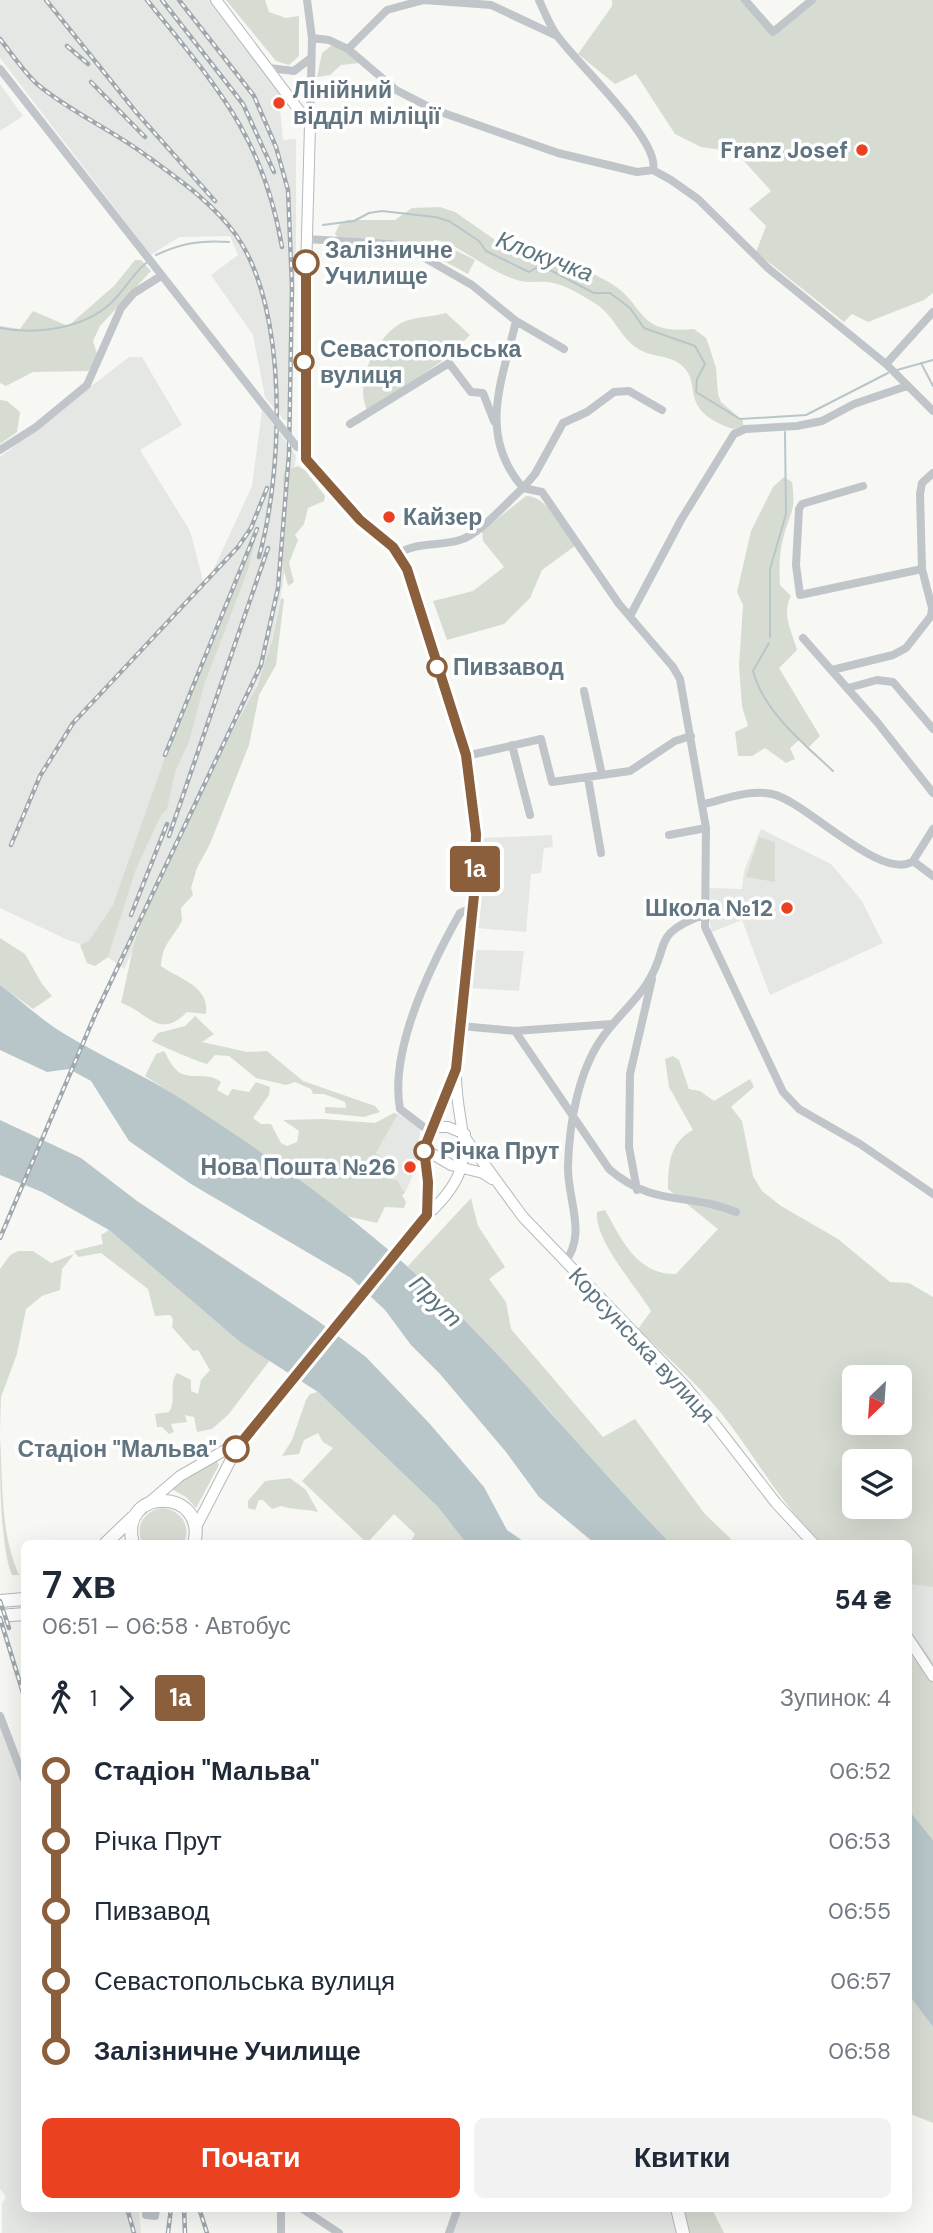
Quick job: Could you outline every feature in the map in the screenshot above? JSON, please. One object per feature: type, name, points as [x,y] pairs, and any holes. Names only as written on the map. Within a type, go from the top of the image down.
[{"type":"highway","points":[[109,1540],[141,1509],[160,1500],[179,1504],[190,1513],[197,1537]]},
{"type":"highway","points":[[133,1540],[131,1527],[141,1509]]},
{"type":"highway","points":[[0,1601],[21,1599]]},
{"type":"highway","points":[[0,1616],[21,1614]]},
{"type":"highway","points":[[678,2212],[683,2233]]},
{"type":"main road","points":[[197,1537],[241,1440],[427,1215],[441,1202],[461,1168],[465,1136],[456,1069],[472,908],[476,834],[466,755],[407,569],[397,554],[360,520],[306,459],[306,239],[310,125],[216,0]]},
{"type":"main road","points":[[427,1215],[428,1182],[424,1149],[456,1069]]},
{"type":"main road","points":[[430,1129],[448,1127],[465,1136]]},
{"type":"main road","name":"Корсунська вулиця","points":[[465,1136],[494,1181],[564,1263],[686,1387],[776,1503],[810,1540]]},
{"type":"main road","name":"Корсунська вулиця","points":[[424,1149],[442,1161],[483,1173],[494,1181]]},
{"type":"main road","points":[[141,1509],[180,1476],[241,1440]]},
{"type":"main road","points":[[912,1645],[933,1676]]},
{"type":"street","points":[[307,0],[312,38],[310,125]]},
{"type":"street","points":[[348,49],[387,9],[424,0],[491,5],[556,36]]},
{"type":"street","points":[[538,0],[556,36],[629,121],[654,160],[653,170]]},
{"type":"street","points":[[745,0],[773,32],[812,0]]},
{"type":"street","points":[[312,38],[329,40],[348,49],[396,90],[435,110],[585,160],[643,173],[653,170],[698,199],[769,269],[886,364],[933,411]]},
{"type":"street","points":[[269,68],[287,73],[301,68],[311,58]]},
{"type":"street","points":[[0,69],[306,459]]},
{"type":"street","points":[[284,87],[287,73]]},
{"type":"street","points":[[306,239],[393,244],[411,250],[472,285],[516,321],[564,349]]},
{"type":"street","points":[[0,450],[36,427],[87,385],[121,308],[135,293],[161,276]]},
{"type":"street","points":[[886,364],[933,312]]},
{"type":"street","points":[[497,434],[502,373],[516,321]]},
{"type":"street","points":[[350,424],[449,363],[471,392],[483,393],[502,458],[523,488],[541,492],[594,571],[680,679],[704,803],[705,927],[783,1092],[799,1109],[860,1144],[933,1194]]},
{"type":"street","points":[[630,616],[681,520],[734,434],[745,429],[797,426],[822,421],[877,395],[907,386]]},
{"type":"street","points":[[397,554],[416,545],[460,540],[471,535],[535,474],[563,423],[587,412],[614,392],[629,391],[662,410]]},
{"type":"street","points":[[832,670],[893,655],[906,648],[930,616],[932,608],[922,569],[920,494],[922,484],[933,473]]},
{"type":"street","points":[[863,486],[802,505],[799,509],[796,565],[800,595],[922,569]]},
{"type":"street","points":[[803,638],[848,688],[933,793]]},
{"type":"street","points":[[848,688],[877,680],[893,682],[901,688],[933,729]]},
{"type":"street","points":[[584,691],[602,775]]},
{"type":"street","points":[[466,755],[541,739],[552,782],[630,771],[675,741],[691,736]]},
{"type":"street","points":[[512,745],[530,815]]},
{"type":"street","points":[[588,778],[601,853]]},
{"type":"street","points":[[704,803],[751,793],[775,794],[876,858],[899,864],[913,861],[933,829]]},
{"type":"street","points":[[669,835],[706,828]]},
{"type":"street","points":[[913,861],[933,876]]},
{"type":"street","points":[[430,1129],[400,1109],[398,1079],[405,1045],[430,969],[460,913],[472,908]]},
{"type":"street","points":[[637,1190],[629,1147],[630,1074],[654,974],[667,935],[674,927],[703,915]]},
{"type":"street","points":[[564,1263],[573,1251],[576,1240],[568,1172],[568,1147],[583,1077],[599,1041],[654,974]]},
{"type":"street","points":[[461,1026],[515,1031],[612,1024]]},
{"type":"street","points":[[515,1031],[609,1169],[637,1190],[671,1200],[720,1206],[736,1212]]},
{"type":"street","points":[[0,1716],[21,1771]]},
{"type":"street","points":[[281,2212],[281,2233]]},
{"type":"street","points":[[307,2212],[339,2233]]},
{"type":"street","points":[[449,2233],[457,2212]]},
{"type":"shaded area","points":[[0,0],[210,0],[288,102],[280,109],[283,140],[296,139],[296,247],[289,420],[284,420],[265,397],[253,335],[211,275],[238,255],[230,236],[179,237],[151,255],[0,58]]},
{"type":"shaded area","points":[[226,0],[265,0],[269,12],[286,18],[299,16],[299,56],[289,65],[276,61]]},
{"type":"shaded area","points":[[612,0],[743,0],[773,34],[816,0],[933,0],[933,293],[924,300],[868,322],[852,314],[844,322],[756,252],[766,226],[749,209],[771,191],[744,161],[728,151],[701,147],[675,134],[636,74],[615,84],[578,54],[612,6]]},
{"type":"shaded area","points":[[331,46],[339,46],[360,63],[341,65],[330,75],[317,77],[322,53]]},
{"type":"shaded area","points":[[0,84],[23,116],[0,131]]},
{"type":"shaded area","points":[[440,207],[455,212],[517,255],[568,262],[605,280],[619,289],[650,322],[660,327],[674,330],[694,329],[706,338],[709,346],[716,368],[721,402],[743,421],[743,426],[733,429],[704,413],[697,405],[691,379],[680,364],[640,350],[627,340],[603,309],[567,287],[511,278],[445,242],[435,240],[421,247],[393,240],[338,237],[335,234],[339,225],[347,220],[395,220],[412,208]]},
{"type":"shaded area","points":[[443,244],[475,260],[468,274],[436,257]]},
{"type":"shaded area","points":[[135,260],[141,260],[151,271],[100,326],[93,341],[98,357],[88,371],[33,372],[6,386],[0,383],[0,326],[20,329],[33,311],[68,326],[114,286]]},
{"type":"shaded area","points":[[446,313],[470,335],[448,357],[368,412],[364,401],[365,377],[374,352],[389,332],[403,322]]},
{"type":"shaded area","points":[[129,357],[142,357],[182,425],[140,450],[190,531],[205,588],[252,486],[262,410],[296,455],[283,585],[269,654],[234,740],[124,969],[97,949],[68,940],[0,908],[0,457]]},
{"type":"shaded area","points":[[0,400],[7,401],[20,412],[17,432],[0,444]]},
{"type":"shaded area","points":[[298,466],[305,470],[325,496],[324,501],[308,508],[304,524],[295,535],[298,540],[289,563],[294,582],[288,586],[280,557],[285,536],[283,478],[284,471]]},
{"type":"shaded area","points":[[784,477],[792,482],[793,499],[781,547],[780,585],[791,596],[787,616],[797,650],[779,668],[820,736],[809,747],[799,740],[790,748],[795,759],[786,763],[765,748],[752,756],[738,756],[735,732],[748,726],[742,706],[739,666],[743,605],[737,592],[751,531],[773,487]]},
{"type":"shaded area","points":[[526,496],[534,497],[548,508],[575,546],[542,570],[530,598],[504,624],[447,640],[433,601],[473,591],[504,567],[483,541],[482,531]]},
{"type":"shaded area","points":[[257,533],[248,570],[204,685],[190,739],[175,772],[167,809],[161,815],[136,869],[108,957],[95,966],[87,963],[80,945],[89,941],[113,905],[170,743]]},
{"type":"shaded area","points":[[281,598],[284,599],[276,665],[259,695],[249,745],[210,844],[197,868],[191,888],[193,895],[181,908],[182,921],[162,958],[161,966],[198,990],[206,1004],[206,1014],[187,1012],[169,1024],[161,1024],[121,1003],[134,944],[198,795],[257,686],[272,641]]},
{"type":"shaded area","name":"Школа №12","points":[[761,829],[831,864],[862,901],[883,943],[770,995],[742,920],[712,932],[708,915],[709,888],[742,889],[744,871]]},
{"type":"shaded area","points":[[552,835],[553,847],[544,848],[541,873],[531,874],[526,932],[477,928],[482,838]]},
{"type":"shaded area","points":[[759,837],[775,842],[775,882],[746,877]]},
{"type":"shaded area","points":[[0,938],[25,954],[52,996],[33,1009],[0,985]]},
{"type":"shaded area","points":[[474,950],[524,951],[519,991],[470,988]]},
{"type":"shaded area","points":[[195,1016],[214,1034],[202,1042],[247,1052],[267,1051],[303,1081],[375,1106],[380,1112],[364,1117],[325,1113],[325,1107],[346,1108],[345,1102],[324,1094],[313,1094],[311,1089],[295,1082],[286,1085],[256,1078],[229,1056],[215,1055],[207,1064],[152,1041],[158,1033],[185,1026]]},
{"type":"shaded area","points":[[164,1051],[179,1072],[216,1079],[221,1082],[217,1090],[228,1096],[232,1089],[249,1092],[256,1082],[270,1087],[269,1095],[253,1118],[261,1124],[271,1124],[281,1143],[287,1146],[297,1142],[299,1131],[283,1120],[323,1119],[375,1123],[394,1113],[398,1114],[376,1153],[389,1161],[386,1178],[397,1180],[405,1193],[402,1195],[406,1202],[404,1208],[385,1207],[377,1223],[346,1216],[220,1125],[145,1076],[156,1054]]},
{"type":"shaded area","points":[[673,1056],[679,1060],[689,1089],[700,1091],[714,1101],[750,1079],[754,1087],[731,1107],[742,1121],[753,1176],[762,1191],[781,1206],[838,1239],[890,1282],[909,1283],[933,1297],[933,1587],[912,1584],[912,1540],[818,1540],[785,1501],[710,1400],[638,1329],[651,1311],[609,1249],[602,1236],[597,1212],[605,1210],[625,1244],[641,1262],[662,1273],[676,1274],[718,1229],[668,1189],[675,1147],[693,1130],[669,1087],[665,1059]]},
{"type":"shaded area","points":[[398,1114],[420,1127],[418,1164],[405,1193],[397,1180],[386,1179],[389,1161],[376,1153]]},
{"type":"shaded area","points":[[471,1198],[478,1226],[505,1267],[489,1279],[506,1302],[511,1329],[603,1437],[635,1419],[704,1513],[732,1540],[667,1540],[607,1479],[549,1410],[408,1266]]},
{"type":"shaded area","points":[[109,1230],[240,1342],[270,1360],[228,1415],[212,1429],[197,1432],[194,1417],[185,1415],[187,1422],[171,1424],[174,1432],[169,1434],[162,1427],[157,1427],[155,1414],[169,1412],[173,1382],[177,1373],[191,1380],[191,1391],[198,1394],[201,1380],[210,1370],[198,1350],[193,1351],[172,1327],[173,1319],[170,1315],[155,1316],[148,1289],[101,1253],[78,1257],[74,1251],[103,1244],[101,1235]]},
{"type":"shaded area","points":[[18,1251],[33,1251],[51,1263],[74,1254],[62,1269],[60,1290],[42,1296],[26,1309],[17,1354],[1,1397],[0,1432],[0,1269],[10,1255]]},
{"type":"shaded area","points":[[318,1392],[437,1506],[464,1540],[412,1540],[415,1534],[394,1514],[370,1540],[364,1540],[302,1481],[333,1448],[323,1442],[318,1433],[304,1440],[299,1454],[282,1456],[292,1440],[310,1394]]},
{"type":"shaded area","points":[[0,1437],[5,1525],[19,1575],[12,1575],[5,1547],[2,1509]]},
{"type":"shaded area","points":[[216,1460],[219,1465],[196,1508],[186,1497],[170,1488]]},
{"type":"shaded area","points":[[290,1478],[306,1490],[318,1512],[281,1506],[272,1509],[263,1500],[259,1500],[255,1510],[248,1508],[248,1501],[265,1481]]},
{"type":"shaded area","points":[[169,1509],[180,1515],[185,1525],[185,1540],[141,1540],[143,1520],[156,1510]]},
{"type":"shaded area","points":[[912,1584],[933,1587],[933,1661],[912,1632]]},
{"type":"shaded area","points":[[912,1632],[933,1661],[933,1840],[912,1814]]},
{"type":"shaded area","points":[[0,1728],[5,1730],[21,1775],[21,2212],[139,2212],[141,2233],[2,2233],[2,2203],[6,2197],[0,2189]]},
{"type":"shaded area","points":[[912,1999],[933,2027],[933,2123],[912,2115]]},
{"type":"shaded area","points":[[455,2212],[681,2212],[686,2233],[448,2233]]},
{"type":"shaded area","points":[[681,2212],[714,2212],[724,2233],[686,2233]]},
{"type":"water","name":"Прут","points":[[0,985],[55,1028],[168,1091],[241,1138],[327,1200],[382,1244],[443,1299],[667,1540],[591,1540],[539,1497],[506,1452],[440,1374],[411,1345],[385,1310],[351,1278],[191,1184],[129,1141],[91,1081],[69,1069],[47,1072],[0,1050]]},
{"type":"water","points":[[0,1120],[81,1158],[137,1201],[318,1321],[366,1357],[430,1424],[484,1487],[507,1530],[522,1540],[464,1540],[437,1506],[318,1392],[240,1342],[109,1230],[42,1192],[0,1175]]},
{"type":"water","points":[[912,1814],[933,1840],[933,2027],[912,1999]]},
{"type":"waterway","name":"Клокучка","points":[[323,225],[354,221],[369,213],[382,211],[435,217],[449,221],[479,241],[486,251],[529,272],[536,268],[548,269],[594,293],[610,293],[630,308],[644,328],[695,346],[705,364],[697,379],[696,392],[740,419],[806,415],[888,373]]},
{"type":"waterway","points":[[156,255],[192,243],[229,242]]},
{"type":"waterway","name":"Клокучка","points":[[0,328],[43,330],[86,319],[110,304],[146,263]]},
{"type":"waterway","name":"Клокучка","points":[[897,370],[933,360]]},
{"type":"waterway","points":[[921,363],[933,386]]},
{"type":"waterway","points":[[770,637],[770,569],[786,514],[785,432]]},
{"type":"waterway","points":[[769,643],[753,671],[758,686],[786,726],[833,771]]},
{"type":"railway","points":[[46,0],[136,112],[215,201]]},
{"type":"railway","points":[[147,0],[215,86],[249,142],[274,208],[282,247]]},
{"type":"railway","points":[[162,0],[243,104],[274,172]]},
{"type":"railway","points":[[0,1238],[95,1015],[261,665],[278,588],[289,454],[292,287],[288,190],[276,147],[254,96],[179,0]]},
{"type":"railway","points":[[0,39],[37,84],[62,103],[144,154],[205,201],[236,235],[253,267],[265,305],[273,347],[276,392],[273,481],[259,557]]},
{"type":"railway","points":[[67,46],[88,64]]},
{"type":"railway","points":[[91,82],[145,137]]},
{"type":"railway","points":[[11,845],[40,776],[73,723],[238,547],[251,528],[267,488]]},
{"type":"railway","points":[[165,755],[257,529]]},
{"type":"railway","points":[[169,836],[268,548]]},
{"type":"railway","points":[[131,915],[167,824]]},
{"type":"railway","points":[[0,1601],[9,1628]]},
{"type":"railway","points":[[0,1618],[21,1686]]},
{"type":"railway","points":[[128,2212],[134,2233]]},
{"type":"railway","points":[[168,2233],[171,2212]]},
{"type":"railway","points":[[184,2212],[185,2233]]},
{"type":"railway","points":[[200,2212],[207,2233]]},
{"type":"bus line","name":"1а","points":[[236,1449],[427,1215],[428,1182],[424,1149],[456,1069],[476,859],[476,834],[466,755],[407,569],[393,547],[360,520],[326,485],[306,459],[306,263]]},
{"type":"place","name":"Лінійний відділ міліції","points":[[279,103]]},
{"type":"place","name":"Franz Josef","points":[[862,150]]},
{"type":"place","name":"Залізничне Училище","points":[[306,263]]},
{"type":"place","name":"Севастопольська вулиця","points":[[304,362]]},
{"type":"place","name":"Кайзер","points":[[389,517]]},
{"type":"place","name":"Пивзавод","points":[[437,667]]},
{"type":"place","name":"Школа №12","points":[[787,908]]},
{"type":"place","name":"Річка Прут","points":[[424,1151]]},
{"type":"place","name":"Нова Пошта №26","points":[[410,1167]]},
{"type":"place","name":"Стадіон \"Мальва\"","points":[[236,1449]]}]
